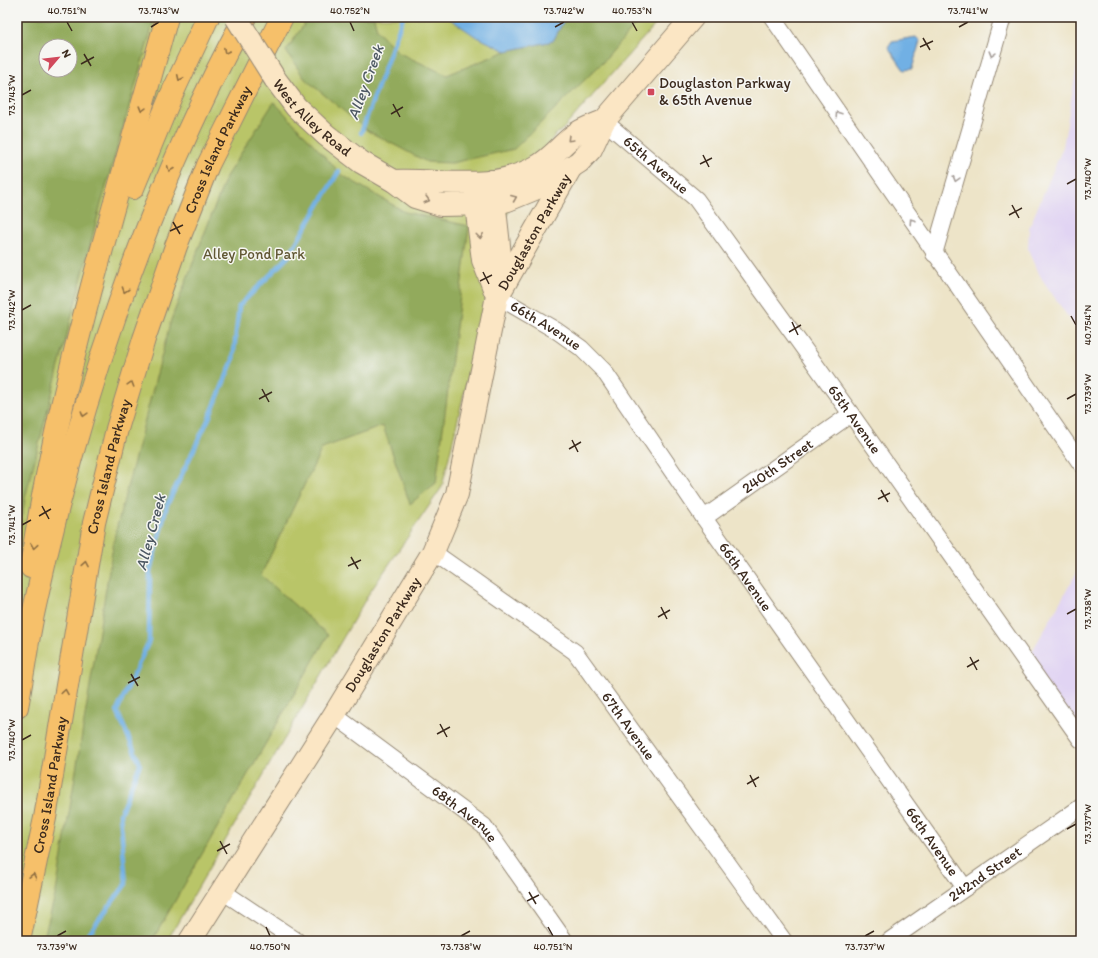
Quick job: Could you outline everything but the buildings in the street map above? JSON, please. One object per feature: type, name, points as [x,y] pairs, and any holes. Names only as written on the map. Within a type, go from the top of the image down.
[{"type":"highway","points":[[17,669],[40,507],[59,416],[79,336],[168,17]]},
{"type":"highway","points":[[40,507],[61,416],[114,240],[138,174],[171,96],[208,17]]},
{"type":"highway","points":[[17,707],[34,610],[57,510],[84,415],[111,331],[142,240],[176,154],[217,68],[244,17]]},
{"type":"highway","name":"Cross Island Parkway","points":[[19,941],[45,818],[94,523],[117,429],[144,339],[171,260],[208,165],[282,17]]},
{"type":"main road","name":"West Alley Road","points":[[236,17],[275,79],[296,107],[326,135],[361,162],[394,181],[415,197],[441,204],[485,205]]},
{"type":"main road","name":"Douglaston Parkway","points":[[485,205],[529,192],[571,167],[591,149],[604,121],[693,17]]},
{"type":"main road","name":"Douglaston Parkway","points":[[497,296],[483,260],[485,205],[484,182],[520,175],[550,157],[574,135],[604,121]]},
{"type":"main road","name":"Douglaston Parkway","points":[[190,941],[334,714],[434,552],[457,494],[497,296],[571,167]]},
{"type":"main road","points":[[394,181],[424,180],[458,184],[484,182]]},
{"type":"street","points":[[772,17],[934,254],[1081,464]]},
{"type":"street","points":[[934,254],[1003,17]]},
{"type":"street","name":"65th Avenue","points":[[604,121],[696,199],[852,414],[1081,740]]},
{"type":"street","name":"66th Avenue","points":[[497,296],[557,331],[581,348],[604,371],[704,518],[965,888]]},
{"type":"street","name":"240th Street","points":[[704,518],[852,414]]},
{"type":"street","name":"67th Avenue","points":[[434,552],[575,652],[784,941]]},
{"type":"street","name":"68th Avenue","points":[[334,714],[484,826],[565,941]]},
{"type":"street","name":"242nd Street","points":[[888,941],[1081,807]]},
{"type":"street","points":[[222,890],[297,941]]},
{"type":"shaded area","points":[[1081,42],[1081,336],[1042,279],[1028,249],[1029,228],[1063,147]]},
{"type":"shaded area","points":[[1081,565],[1081,740],[1026,662]]},
{"type":"green space","name":"Alley Pond Park","points":[[17,17],[662,17],[563,129],[554,136],[505,218],[442,487],[368,595],[167,941],[17,941]]},
{"type":"green space","points":[[17,17],[155,17],[99,211],[25,498],[17,551]]},
{"type":"green space","points":[[309,17],[374,17],[377,30],[399,53],[447,75],[506,51],[553,41],[566,17],[642,17],[605,60],[514,149],[452,163],[427,162],[368,131],[305,79],[286,51]]},
{"type":"green space","points":[[274,102],[342,175],[405,212],[469,226],[436,483],[410,504],[383,426],[322,448],[261,575],[328,635],[152,941],[43,941],[56,892],[115,534],[171,320],[227,175]]},
{"type":"water","points":[[447,17],[566,17],[553,41],[506,51],[475,36]]},
{"type":"water","points":[[916,37],[920,41],[912,69],[904,70],[888,47],[892,41]]},
{"type":"waterway","name":"Alley Creek","points":[[361,133],[403,17]]},
{"type":"waterway","name":"Alley Creek","points":[[83,941],[126,884],[120,814],[140,764],[117,711],[149,641],[150,571],[167,505],[210,416],[233,360],[239,306],[288,257],[339,171]]},
{"type":"place","name":"Douglaston Parkway & 65th Avenue","points":[[651,92]]}]
